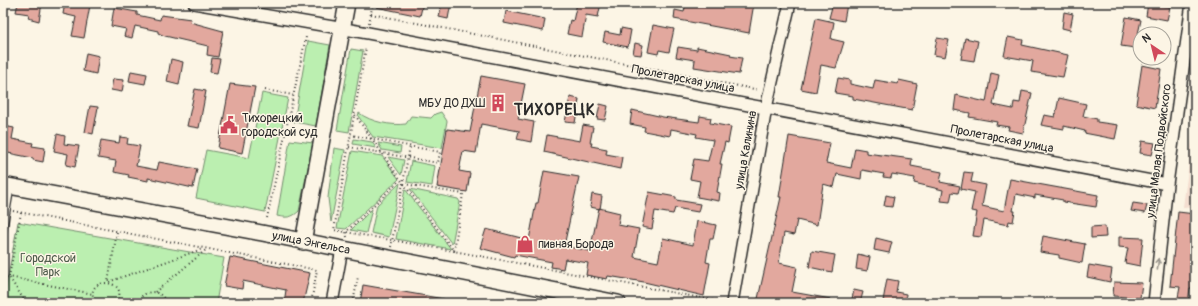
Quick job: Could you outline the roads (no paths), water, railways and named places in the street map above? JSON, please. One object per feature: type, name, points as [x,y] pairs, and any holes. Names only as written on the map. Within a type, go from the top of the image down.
[{"type":"main road","points":[[303,242],[347,3]]},
{"type":"main road","name":"улица Энгельса","points":[[7,186],[618,303]]},
{"type":"street","name":"Пролетарская улица","points":[[194,3],[215,5],[1167,184]]},
{"type":"street","name":"улица Калинина","points":[[732,303],[766,108],[790,3]]},
{"type":"street","name":"улица Малая Подвойского","points":[[1154,303],[1167,184],[1192,3]]},
{"type":"street","points":[[332,303],[342,249]]},
{"type":"lane","points":[[3,232],[8,210],[7,186]]},
{"type":"place","name":"МБУ ДО ДХШ","points":[[498,103]]},
{"type":"place","name":"Тихорецкий городской суд","points":[[229,125]]},
{"type":"place","name":"пивная Борода","points":[[525,244]]},
{"type":"district","name":"ТИХОРЕЦК","points":[[555,110]]},
{"type":"park label","name":"Городской Парк","points":[[48,265]]}]
